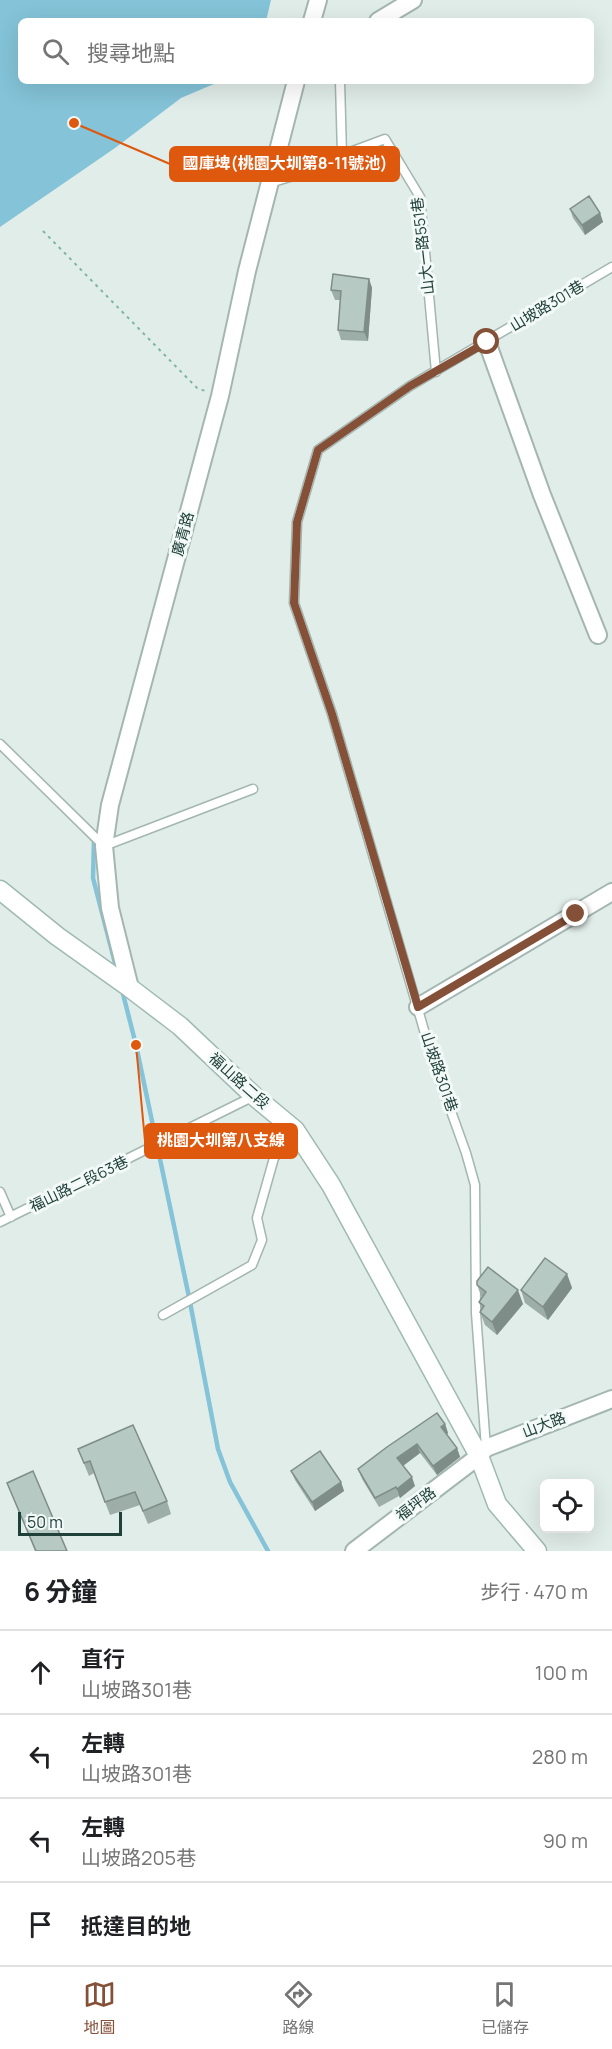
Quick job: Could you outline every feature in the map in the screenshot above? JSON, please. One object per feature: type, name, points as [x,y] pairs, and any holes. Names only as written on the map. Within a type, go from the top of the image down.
[{"type":"street","points":[[313,18],[318,0]]},
{"type":"street","points":[[383,18],[413,0]]},
{"type":"street","name":"廣青路","points":[[130,988],[110,908],[104,846],[110,805],[220,396],[247,272],[295,84]]},
{"type":"street","points":[[487,342],[542,495],[598,635]]},
{"type":"street","name":"福山路二段","points":[[0,890],[57,936],[180,1026],[295,1130],[331,1185],[482,1452],[497,1504],[537,1551]]},
{"type":"street","points":[[418,1007],[612,892]]},
{"type":"street","name":"山大路","points":[[482,1452],[612,1399]]},
{"type":"street","name":"福坪路","points":[[354,1551],[482,1452]]},
{"type":"lane","points":[[340,84],[342,155]]},
{"type":"lane","name":"山大一路551巷","points":[[270,183],[333,164],[342,155],[386,139],[420,197],[436,372]]},
{"type":"lane","name":"山坡路301巷","points":[[482,1452],[476,1313],[475,1185],[466,1152],[434,1061],[332,714],[294,603],[297,522],[318,450],[410,386],[612,267]]},
{"type":"lane","points":[[0,744],[104,846],[253,789]]},
{"type":"lane","name":"福山路二段63巷","points":[[0,1222],[255,1096]]},
{"type":"lane","points":[[163,1315],[252,1265],[262,1240],[257,1218],[274,1158],[295,1130]]},
{"type":"lane","points":[[0,1192],[11,1217]]},
{"type":"path","points":[[43,231],[198,389],[220,396]]},
{"type":"water","points":[[0,0],[271,0],[267,18],[18,18],[18,84],[214,84],[181,98],[115,148],[0,227]]},
{"type":"building","points":[[589,196],[600,213],[582,225],[570,209]]},
{"type":"building","points":[[333,274],[369,279],[364,332],[338,330],[341,291],[331,290]]},
{"type":"building","points":[[545,1258],[567,1274],[543,1307],[521,1290]]},
{"type":"building","points":[[488,1267],[518,1290],[492,1322],[480,1312],[484,1306],[479,1302],[486,1292],[477,1285],[477,1281]]},
{"type":"building","points":[[437,1413],[445,1424],[441,1427],[457,1448],[433,1466],[417,1444],[397,1458],[412,1477],[397,1489],[396,1487],[375,1498],[358,1469]]},
{"type":"building","points":[[133,1425],[167,1501],[143,1511],[135,1492],[105,1502],[90,1461],[84,1463],[78,1449]]},
{"type":"building","points":[[320,1451],[341,1482],[312,1502],[291,1471]]},
{"type":"building","points":[[33,1471],[67,1551],[36,1551],[7,1483]]},
{"type":"waterway","points":[[92,839],[94,840],[93,878],[117,971]]},
{"type":"waterway","points":[[122,990],[136,1045],[189,1297],[218,1449],[230,1482],[268,1551]]},
{"type":"place","name":"國庫埤(桃園大圳第8-11號池)","points":[[74,123]]},
{"type":"place","name":"桃園大圳第八支線","points":[[136,1045]]},
{"type":"route","points":[[487,342],[410,386],[318,450],[297,522],[294,603],[332,714],[418,1007],[576,914]]}]
